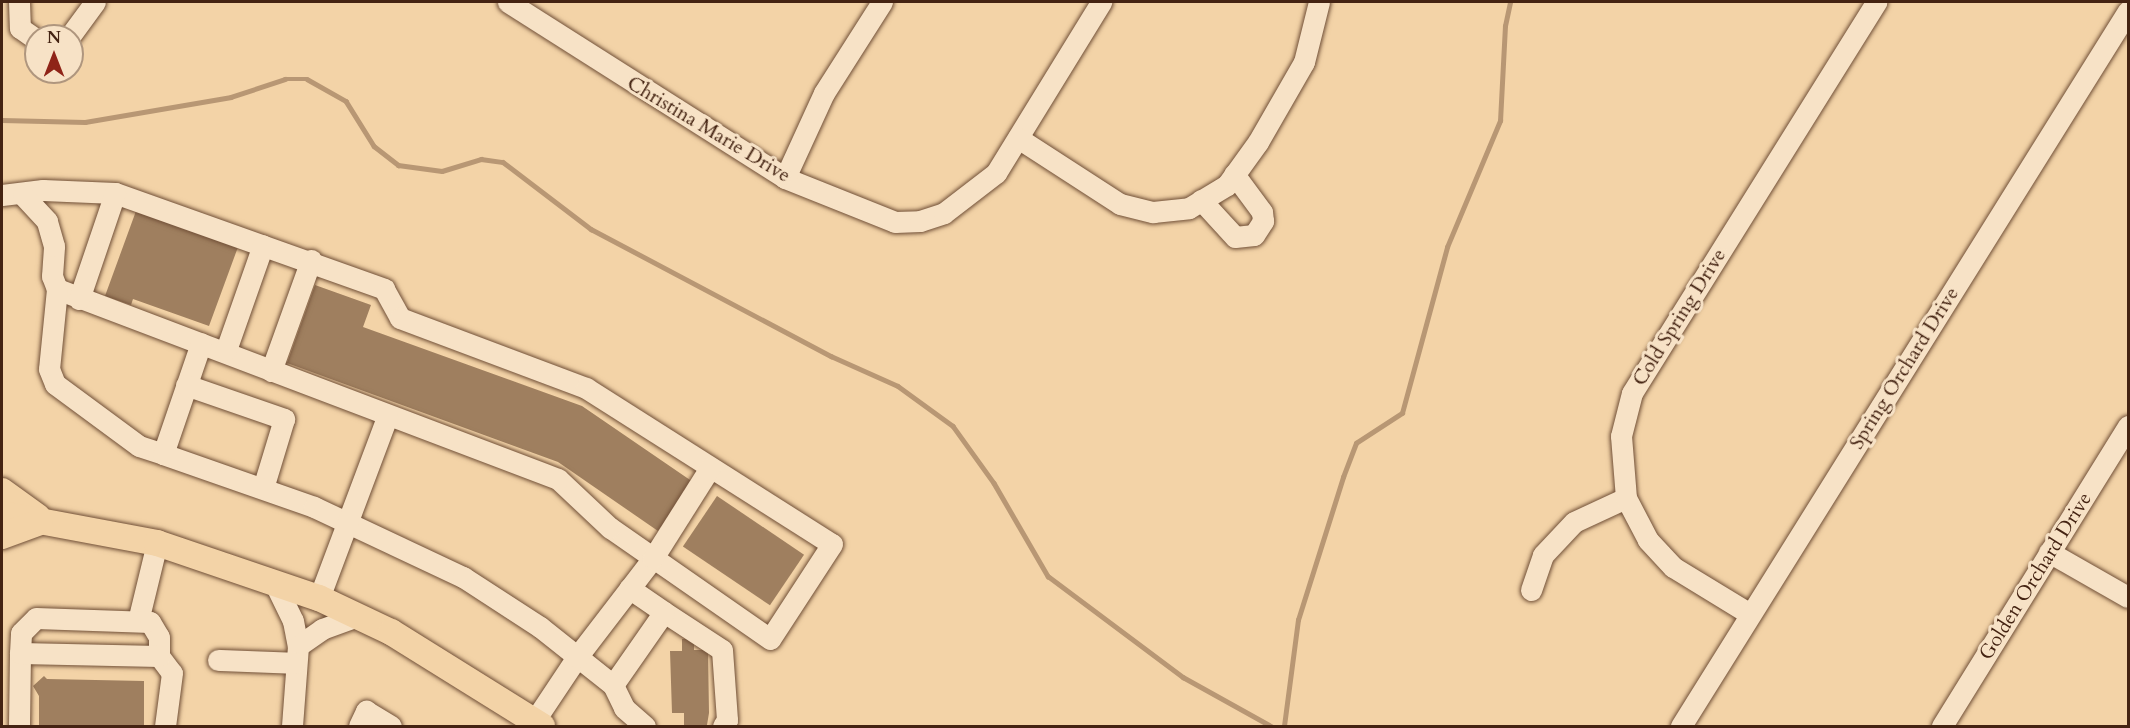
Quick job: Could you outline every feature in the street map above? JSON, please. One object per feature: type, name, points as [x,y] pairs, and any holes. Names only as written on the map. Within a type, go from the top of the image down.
[{"type":"main road","points":[[2,491],[43,521]]},
{"type":"main road","points":[[2,514],[157,543],[319,597],[392,632],[536,724]]},
{"type":"main road","points":[[2,536],[43,521]]},
{"type":"street","points":[[19,2],[20,28],[24,31]]},
{"type":"street","points":[[79,24],[95,2]]},
{"type":"street","name":"Christina Marie Drive","points":[[508,2],[785,178],[895,222],[920,220],[944,213],[996,173],[1101,2]]},
{"type":"street","points":[[1018,138],[1120,204],[1153,212],[1189,208],[1227,185],[1234,174],[1304,62],[1319,2]]},
{"type":"street","name":"Cold Spring Drive","points":[[1750,614],[1673,567],[1648,540],[1626,498],[1621,436],[1632,393],[1876,2]]},
{"type":"street","points":[[785,178],[824,93],[875,4]]},
{"type":"street","name":"Spring Orchard Drive","points":[[1681,726],[2128,11]]},
{"type":"street","points":[[1201,200],[1235,237],[1254,235],[1263,221],[1262,212],[1234,174]]},
{"type":"street","points":[[2,195],[23,195],[43,190],[115,193],[311,260],[384,289],[400,318],[586,388],[832,544],[770,639],[610,528],[558,479],[387,417],[226,351],[79,299],[57,289]]},
{"type":"street","points":[[79,299],[115,193]]},
{"type":"street","points":[[23,195],[47,221],[54,246],[52,276],[57,289],[49,369],[55,384],[117,434],[163,454],[263,488],[347,522],[463,577],[578,657],[613,685],[624,708],[645,726]]},
{"type":"street","points":[[226,351],[263,244]]},
{"type":"street","points":[[271,371],[311,260]]},
{"type":"street","points":[[163,454],[201,343]]},
{"type":"street","points":[[186,385],[284,419],[263,488]]},
{"type":"street","points":[[319,597],[387,417]]},
{"type":"street","name":"Golden Orchard Drive","points":[[1942,726],[2128,426]]},
{"type":"street","points":[[536,724],[578,657],[653,558],[710,468]]},
{"type":"street","points":[[1531,590],[1543,555],[1574,522],[1626,498]]},
{"type":"street","points":[[138,621],[157,543]]},
{"type":"street","points":[[2049,552],[2128,597]]},
{"type":"street","points":[[274,582],[293,621],[296,654],[292,726]]},
{"type":"street","points":[[630,588],[722,651],[727,720],[723,726]]},
{"type":"street","points":[[613,685],[664,612]]},
{"type":"street","points":[[218,660],[296,654],[322,629],[358,616]]},
{"type":"street","points":[[19,726],[21,633],[36,618],[150,622],[159,637],[159,656],[172,673],[165,726]]},
{"type":"street","points":[[21,653],[159,656]]},
{"type":"street","points":[[359,726],[366,711],[391,726]]},
{"type":"building","points":[[136,211],[238,247],[209,326],[133,299],[131,305],[105,296]]},
{"type":"building","points":[[315,285],[371,305],[363,327],[582,406],[693,482],[658,531],[558,462],[287,363]]},
{"type":"building","points":[[717,496],[804,555],[770,605],[683,547]]},
{"type":"building","points":[[694,638],[694,650],[708,650],[709,713],[707,725],[684,725],[684,713],[672,713],[670,651],[682,651],[682,639]]},
{"type":"building","points":[[44,676],[47,679],[144,681],[144,726],[39,726],[39,696],[33,686]]},
{"type":"waterway","points":[[1284,726],[1298,620],[1343,477],[1356,443],[1402,413],[1447,247],[1500,121],[1505,26],[1510,2]]},
{"type":"waterway","points":[[2,120],[85,122],[231,97],[285,79],[307,79],[346,101],[374,146],[398,165],[442,171],[481,159],[503,162],[591,229],[831,356],[898,386],[953,426],[994,483],[1048,576],[1183,677],[1271,726]]}]
